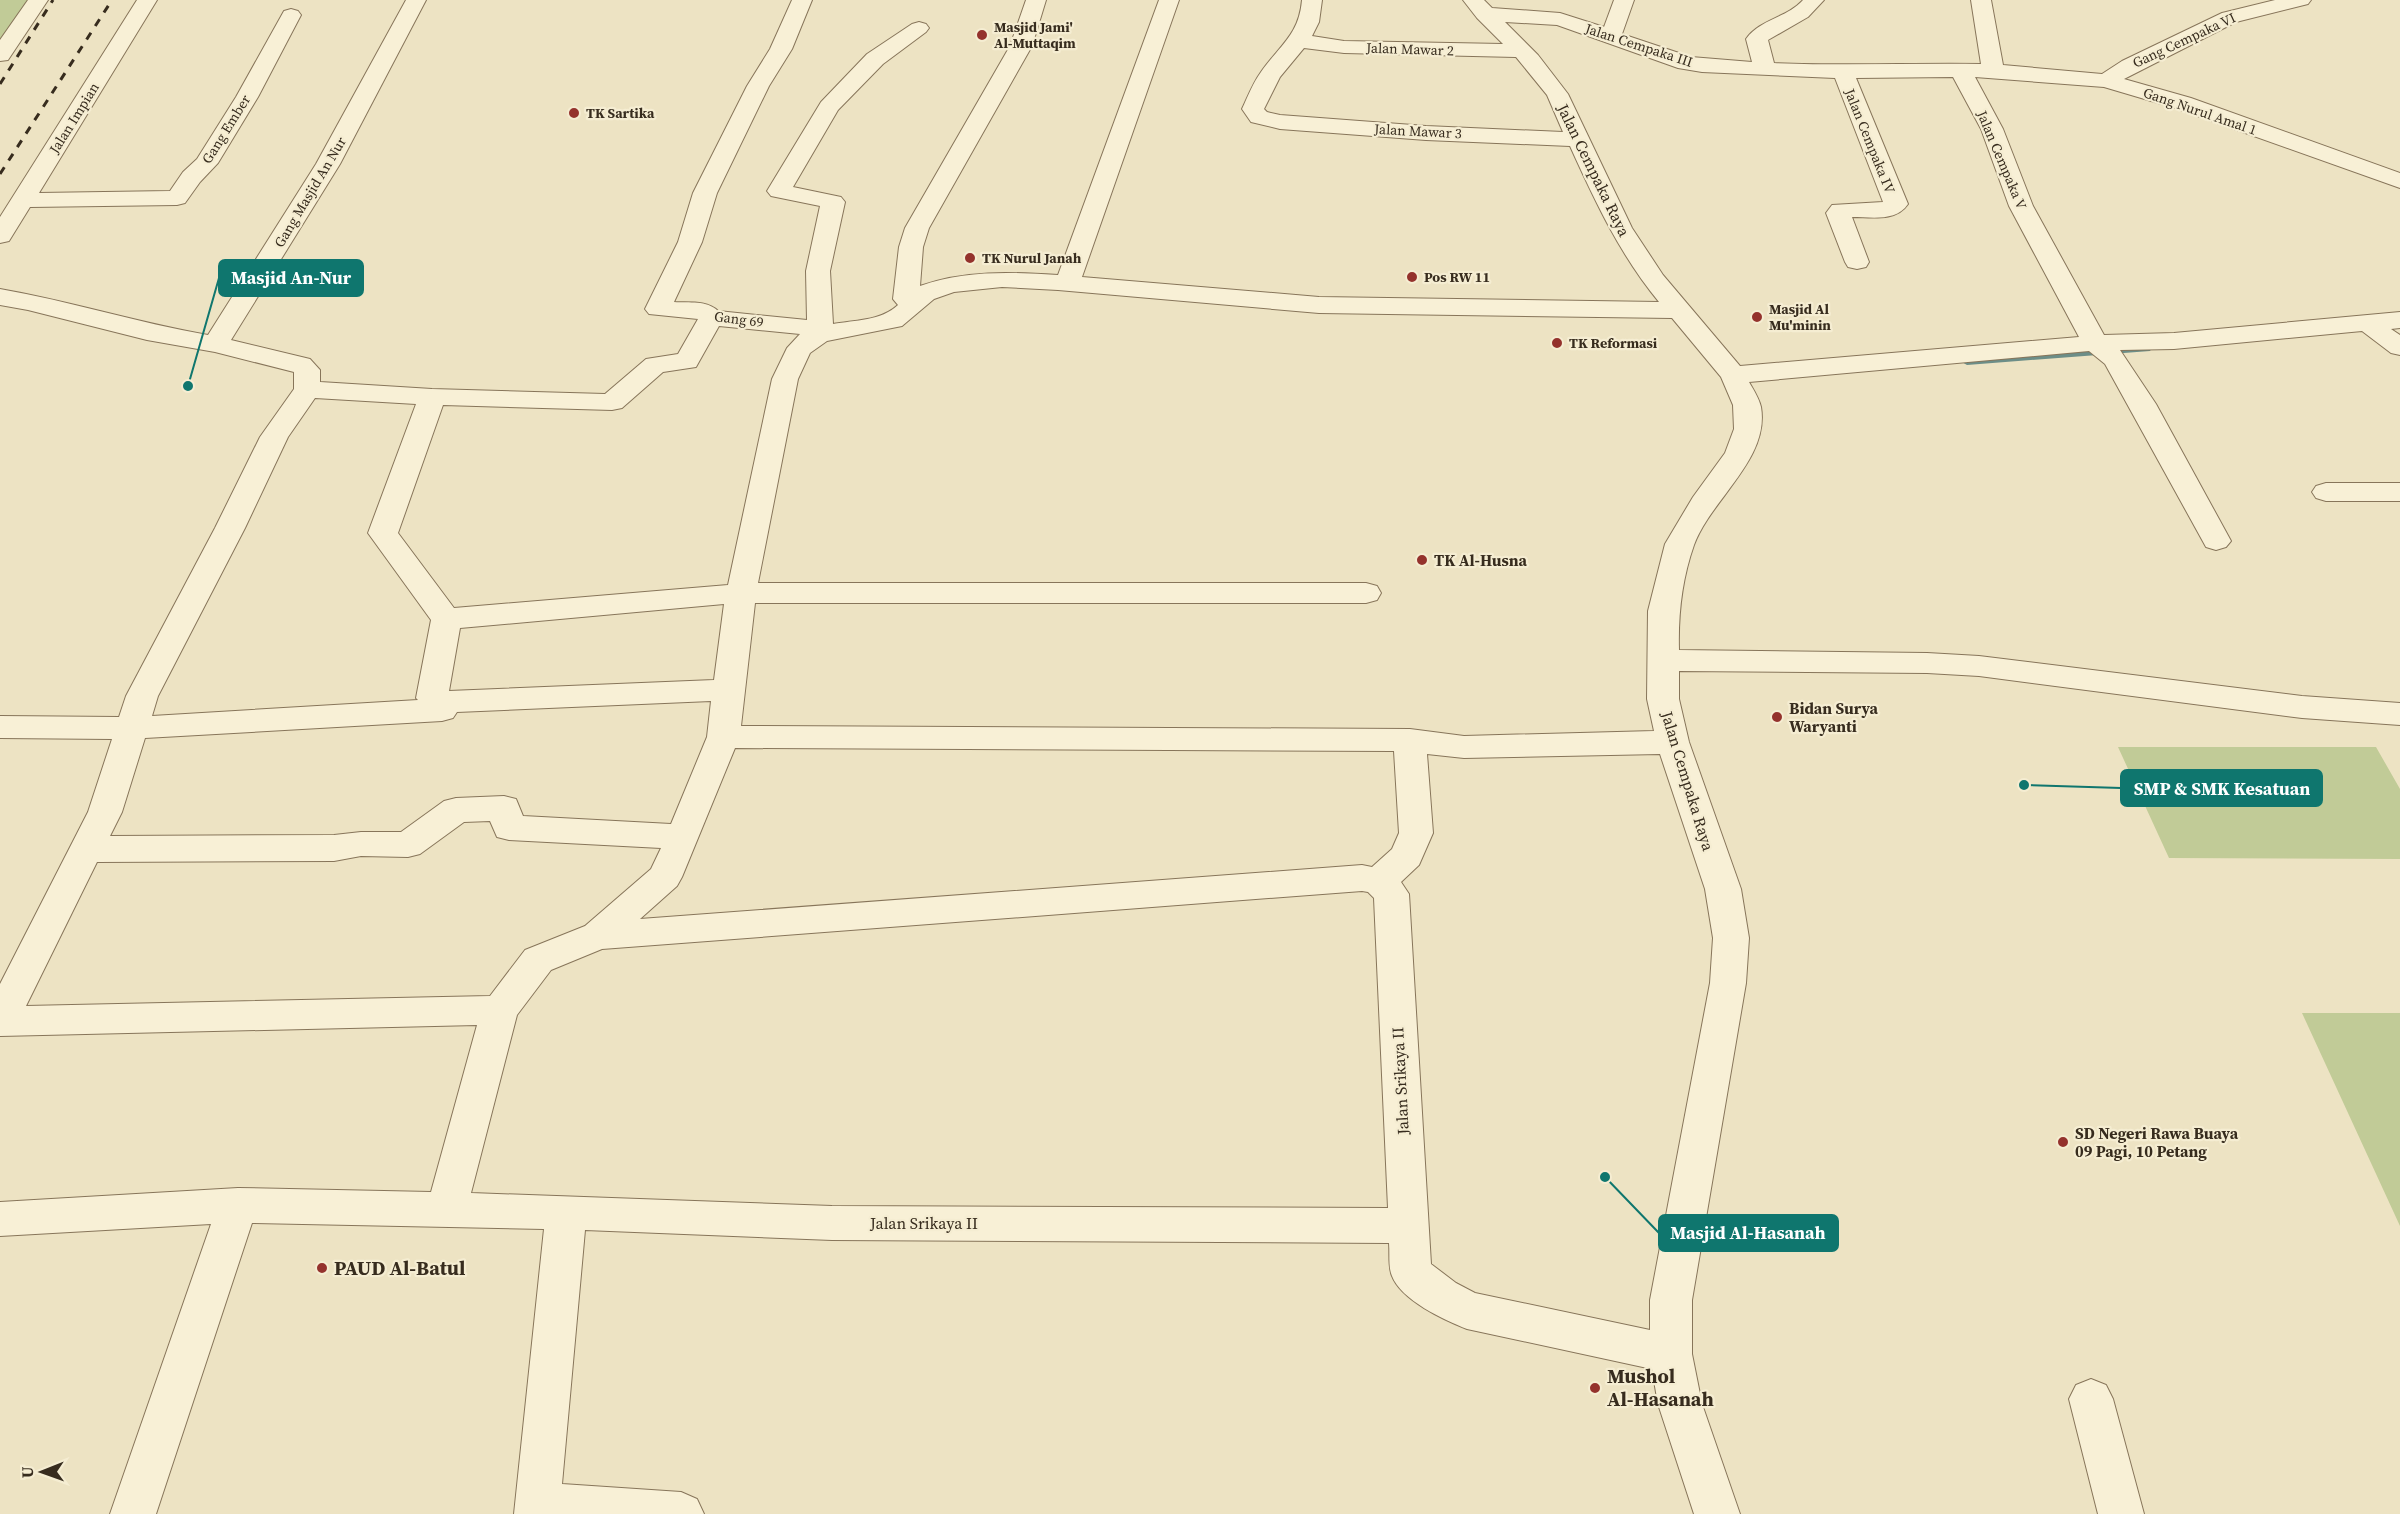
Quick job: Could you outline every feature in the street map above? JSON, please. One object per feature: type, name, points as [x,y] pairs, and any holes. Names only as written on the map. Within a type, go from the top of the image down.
[{"type":"street","points":[[0,55],[38,0]]},
{"type":"street","name":"Jalan Impian","points":[[0,236],[147,0]]},
{"type":"street","name":"Gang Masjid An Nur","points":[[215,344],[328,164],[416,0]]},
{"type":"street","name":"Gang 69","points":[[802,0],[781,49],[758,86],[705,193],[690,242],[658,309],[704,311],[711,318],[798,326],[821,333]]},
{"type":"street","points":[[912,306],[906,299],[911,247],[917,228],[1022,46],[1036,0]]},
{"type":"street","points":[[1067,283],[1169,0]]},
{"type":"street","points":[[1301,41],[1312,14],[1312,0]]},
{"type":"street","points":[[1611,36],[1624,0]]},
{"type":"street","points":[[1765,70],[1758,39],[1763,31],[1791,21],[1814,0]]},
{"type":"street","points":[[1960,70],[1993,71],[1981,0]]},
{"type":"street","name":"Gang Cempaka VI","points":[[2106,81],[2130,66],[2229,17],[2301,0]]},
{"type":"street","name":"Jalan Cempaka III","points":[[1478,7],[1560,19],[1686,63],[1765,70],[1843,72],[1906,69],[1960,70]]},
{"type":"street","name":"Jalan Cempaka Raya","points":[[1478,7],[1557,94],[1620,228],[1653,279],[1732,375],[1748,405],[1748,429],[1739,454],[1707,497],[1680,544],[1663,611],[1663,699],[1672,742],[1723,889],[1731,938],[1728,983],[1671,1300],[1671,1354],[1680,1404],[1717,1514]]},
{"type":"street","name":"Gang Ember","points":[[23,200],[177,198],[191,177],[206,163],[247,97],[291,15]]},
{"type":"street","points":[[821,333],[818,271],[833,202],[779,191],[829,107],[874,59],[919,28]]},
{"type":"street","name":"Jalan Mawar 2","points":[[1301,41],[1344,47],[1520,51]]},
{"type":"street","name":"Jalan Mawar 3","points":[[1301,41],[1271,73],[1253,109],[1259,117],[1280,122],[1426,133],[1578,139]]},
{"type":"street","name":"Jalan Cempaka V","points":[[1960,70],[1992,129],[2021,206],[2102,348],[2115,359],[2142,404],[2216,541]]},
{"type":"street","name":"Gang Nurul Amal 1","points":[[1993,71],[2106,81],[2183,104],[2400,181]]},
{"type":"street","name":"Jalan Cempaka IV","points":[[1843,72],[1896,204],[1892,209],[1840,210],[1838,213],[1857,262]]},
{"type":"street","points":[[598,936],[665,877],[723,737],[727,690],[741,593],[785,379],[792,359],[804,341],[821,333],[895,320],[929,292],[958,284],[1002,280],[1067,283],[1308,304],[1677,310]]},
{"type":"street","points":[[0,297],[29,302],[147,332],[215,344],[301,365],[307,370],[307,389],[274,437],[230,528],[142,696],[105,812],[0,1020],[500,1010]]},
{"type":"street","points":[[307,389],[432,397],[612,402],[656,365],[687,361],[711,318]]},
{"type":"street","points":[[1732,375],[2102,348],[2378,324],[2400,347]]},
{"type":"street","points":[[432,397],[383,533],[446,619],[432,698],[448,702],[727,690]]},
{"type":"street","points":[[2326,492],[2400,492]]},
{"type":"street","points":[[446,619],[741,593],[1366,593]]},
{"type":"street","points":[[1662,660],[1927,663],[1979,666],[2302,707],[2400,714]]},
{"type":"street","points":[[0,727],[132,728],[442,710],[448,702]]},
{"type":"street","points":[[723,737],[1410,740],[1464,747],[1672,742]]},
{"type":"street","points":[[446,1210],[500,1010],[538,960],[598,936],[1362,878],[1379,881],[1407,856],[1416,832],[1410,740]]},
{"type":"street","points":[[87,849],[334,848],[362,844],[408,844],[456,810],[504,808],[509,828],[683,837]]},
{"type":"street","name":"Jalan Srikaya II","points":[[0,1219],[238,1206],[566,1212],[832,1222],[1409,1226],[1391,894],[1379,881]]},
{"type":"street","points":[[133,1514],[238,1206]]},
{"type":"street","points":[[566,1212],[538,1509],[681,1514]]},
{"type":"street","points":[[1409,1226],[1411,1273],[1441,1296],[1467,1310],[1671,1354]]},
{"type":"street","points":[[2091,1399],[2121,1514]]},
{"type":"green space","points":[[0,0],[31,0],[0,44]]},
{"type":"green space","points":[[2118,747],[2376,747],[2400,789],[2400,859],[2169,858]]},
{"type":"green space","points":[[2302,1013],[2400,1013],[2400,1226]]},
{"type":"waterway","points":[[1967,361],[2145,348]]},
{"type":"railway","points":[[0,84],[53,0]]},
{"type":"railway","points":[[0,174],[112,0]]},
{"type":"place","name":"Masjid Jami' Al-Muttaqim","points":[[982,35]]},
{"type":"place","name":"TK Sartika","points":[[574,113]]},
{"type":"place","name":"TK Nurul Janah","points":[[970,258]]},
{"type":"place","name":"Pos RW 11","points":[[1412,277]]},
{"type":"place","name":"Masjid Al Mu'minin","points":[[1757,317]]},
{"type":"place","name":"TK Reformasi","points":[[1557,343]]},
{"type":"place","name":"Masjid An-Nur","points":[[188,386]]},
{"type":"place","name":"TK Al-Husna","points":[[1422,560]]},
{"type":"place","name":"Bidan Surya Waryanti","points":[[1777,717]]},
{"type":"place","name":"SMP & SMK Kesatuan","points":[[2024,785]]},
{"type":"place","name":"SD Negeri Rawa Buaya 09 Pagi, 10 Petang","points":[[2063,1142]]},
{"type":"place","name":"Masjid Al-Hasanah","points":[[1605,1177]]},
{"type":"place","name":"PAUD Al-Batul","points":[[322,1268]]},
{"type":"place","name":"Mushol Al-Hasanah","points":[[1595,1388]]}]
